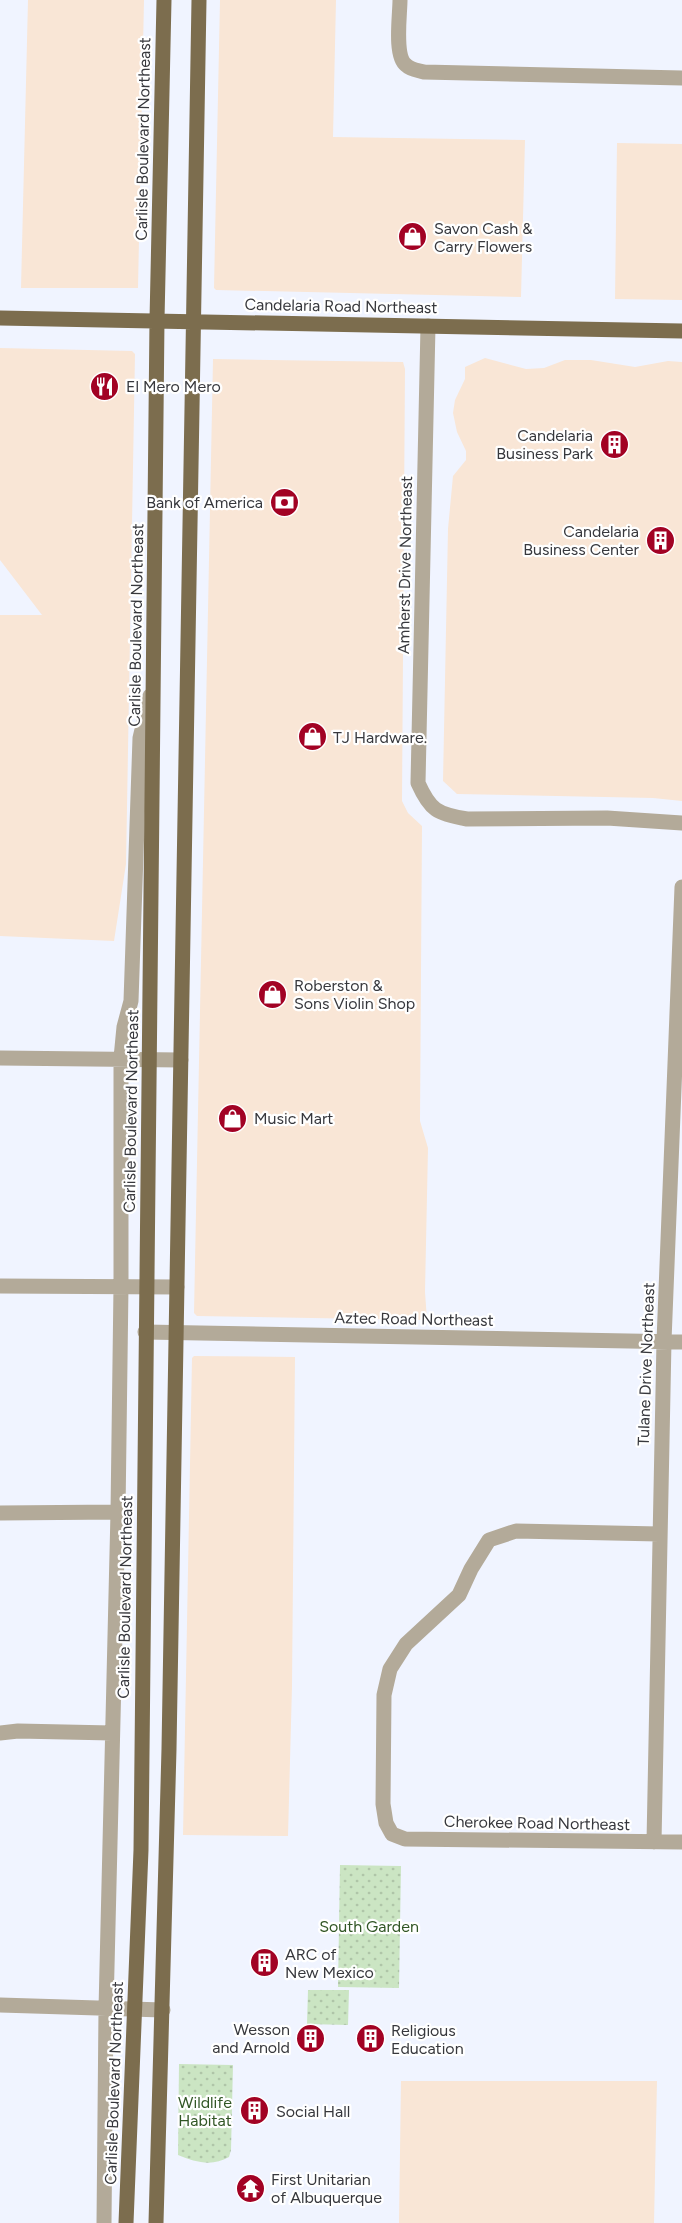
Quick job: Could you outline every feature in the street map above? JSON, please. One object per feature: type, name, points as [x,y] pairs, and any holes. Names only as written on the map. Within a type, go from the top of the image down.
[{"type":"main road","name":"Carlisle Boulevard Northeast","points":[[126,2223],[141,1850],[157,320],[164,0]]},
{"type":"main road","points":[[156,2223],[163,2010],[177,1287],[199,0]]},
{"type":"main road","name":"Candelaria Road Northeast","points":[[0,318],[682,331]]},
{"type":"street","points":[[400,0],[399,52],[404,64],[412,69],[423,72],[682,78]]},
{"type":"street","name":"Amherst Drive Northeast","points":[[428,326],[418,783],[427,803],[447,816],[467,819],[607,818],[682,823]]},
{"type":"street","points":[[104,2223],[106,2009],[118,1512],[121,1058],[123,1027],[131,1001],[140,738],[154,681]]},
{"type":"street","name":"Tulane Drive Northeast","points":[[654,1842],[664,1341],[682,887]]},
{"type":"street","points":[[0,1058],[181,1060]]},
{"type":"street","points":[[0,1286],[177,1287]]},
{"type":"street","name":"Aztec Road Northeast","points":[[145,1332],[682,1342]]},
{"type":"street","points":[[0,1513],[118,1512]]},
{"type":"street","name":"Cherokee Road Northeast","points":[[659,1534],[516,1531],[489,1540],[471,1569],[459,1595],[406,1644],[390,1669],[384,1695],[383,1804],[386,1823],[392,1834],[405,1839],[682,1842]]},
{"type":"street","points":[[0,1733],[18,1731],[112,1733]]},
{"type":"street","points":[[0,2006],[163,2010]]},
{"type":"shaded area","points":[[28,0],[144,0],[138,288],[21,288]]},
{"type":"shaded area","points":[[220,0],[336,0],[333,137],[525,140],[521,297],[216,290],[214,288]]},
{"type":"shaded area","points":[[617,143],[682,144],[682,300],[615,299]]},
{"type":"shaded area","points":[[0,348],[132,351],[135,354],[126,864],[114,941],[0,936],[0,615],[42,615],[0,560]]},
{"type":"shaded area","points":[[485,358],[526,369],[544,368],[565,360],[591,360],[635,367],[668,361],[682,362],[682,801],[653,798],[457,794],[443,781],[448,529],[453,476],[466,460],[466,451],[457,432],[453,413],[455,400],[465,379],[465,367]]},
{"type":"shaded area","points":[[213,359],[403,362],[405,369],[402,801],[408,813],[422,826],[420,1121],[428,1148],[425,1292],[427,1320],[197,1316],[194,1313]]},
{"type":"shaded area","points":[[194,1356],[295,1357],[292,1686],[288,1836],[183,1835],[192,1358]]},
{"type":"shaded area","points":[[401,2081],[657,2081],[654,2223],[399,2223]]},
{"type":"green space","name":"South Garden","points":[[340,1865],[401,1866],[399,1988],[338,1987]]},
{"type":"green space","points":[[308,1990],[349,1990],[348,2025],[307,2024]]},
{"type":"green space","name":"Wildlife Habitat","points":[[179,2064],[233,2065],[231,2150],[229,2157],[223,2160],[210,2163],[178,2155]]},
{"type":"place","name":"Savon Cash & Carry Flowers","points":[[413,237]]},
{"type":"place","name":"El Mero Mero","points":[[105,386]]},
{"type":"place","name":"Candelaria Business Park","points":[[614,444]]},
{"type":"place","name":"Bank of America","points":[[284,502]]},
{"type":"place","name":"Candelaria Business Center","points":[[660,540]]},
{"type":"place","name":"TJ Hardware.","points":[[312,737]]},
{"type":"place","name":"Roberston & Sons Violin Shop","points":[[273,994]]},
{"type":"place","name":"Music Mart","points":[[233,1118]]},
{"type":"place","name":"ARC of New Mexico","points":[[264,1963]]},
{"type":"place","name":"Wesson and Arnold","points":[[311,2038]]},
{"type":"place","name":"Religious Education","points":[[370,2039]]},
{"type":"place","name":"Social Hall","points":[[255,2111]]},
{"type":"place","name":"First Unitarian of Albuquerque","points":[[250,2188]]}]
